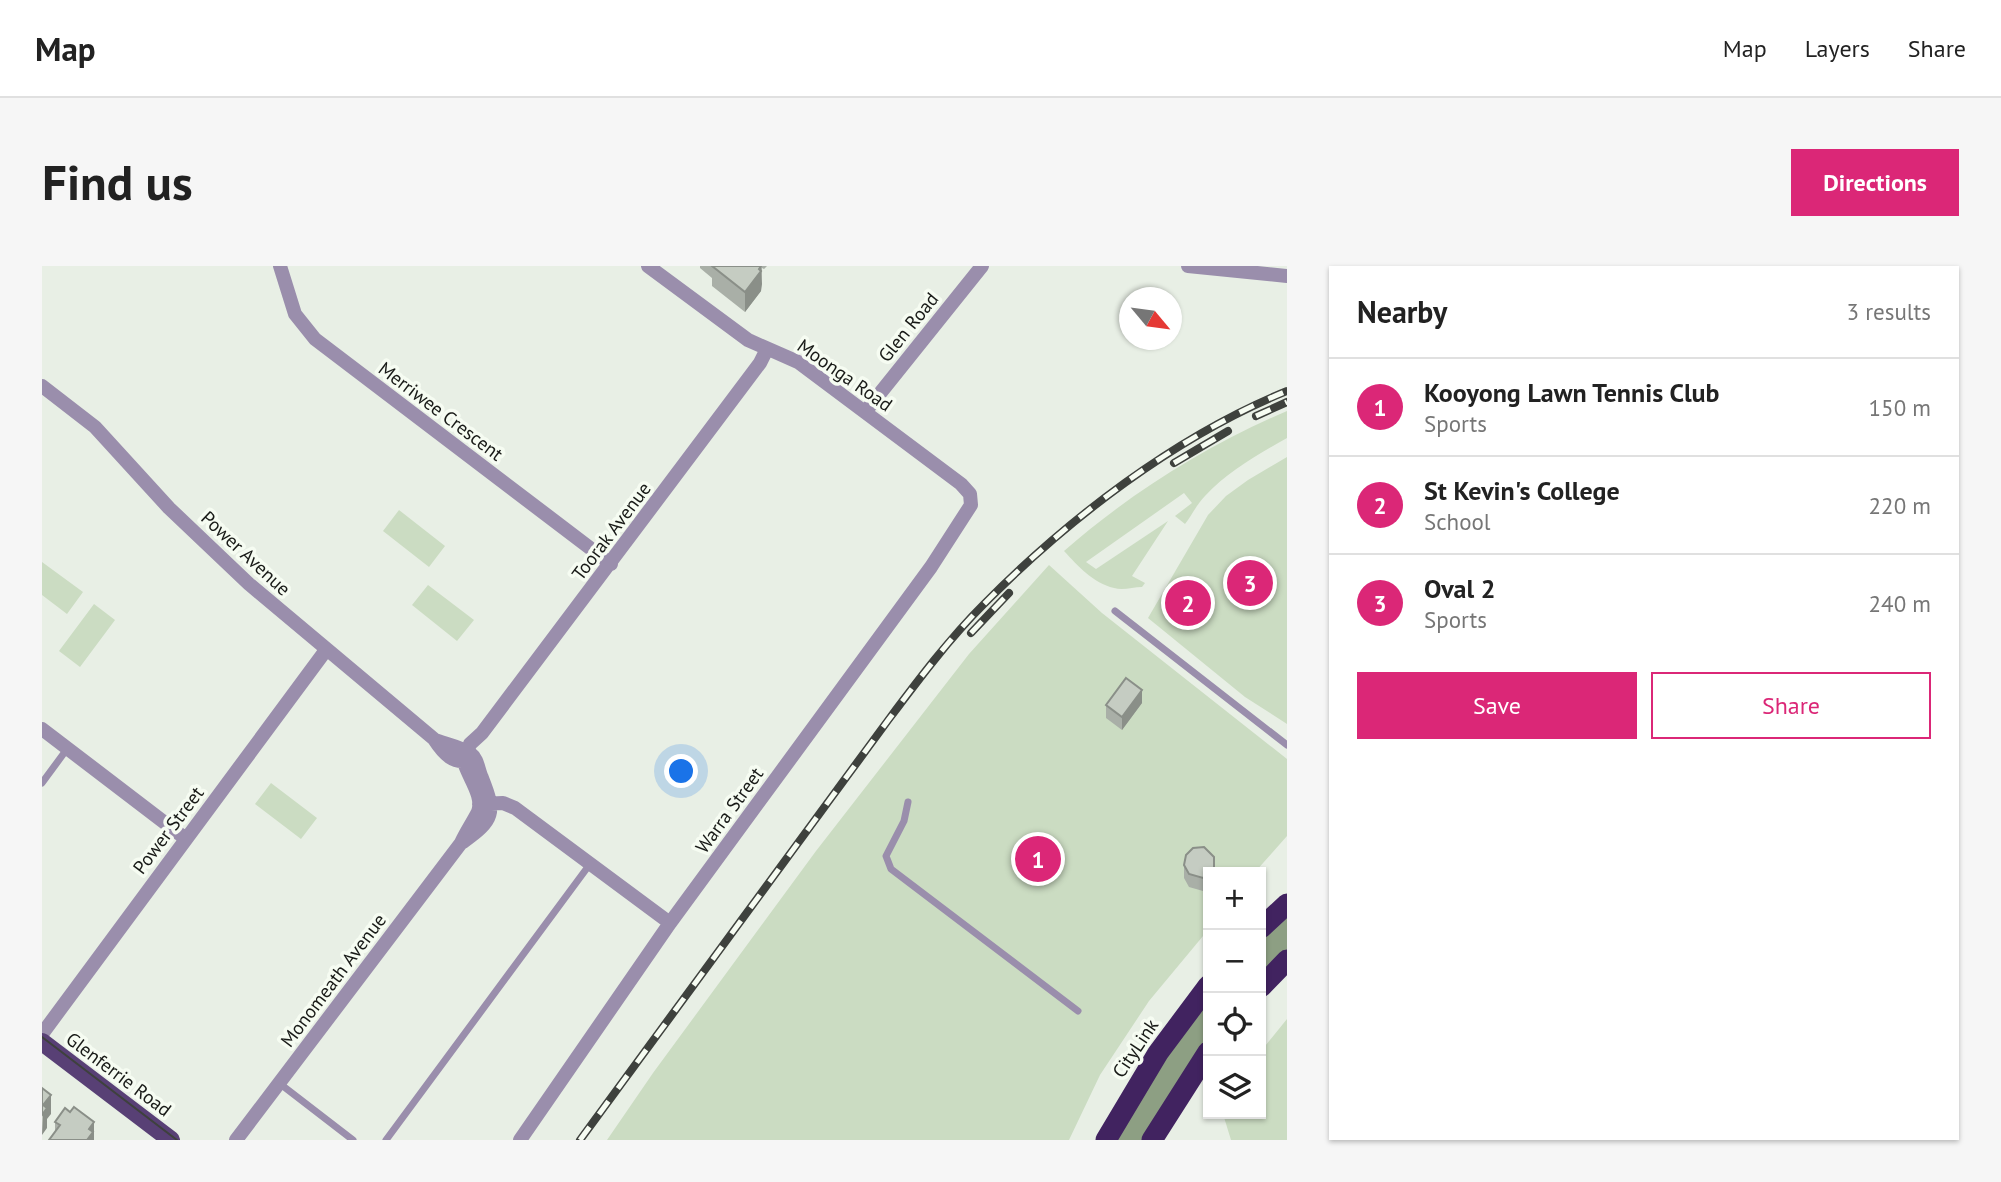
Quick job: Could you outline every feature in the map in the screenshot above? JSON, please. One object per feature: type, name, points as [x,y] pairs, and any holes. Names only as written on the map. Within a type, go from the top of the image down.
[{"type":"highway","points":[[1266,923],[1287,904]]},
{"type":"highway","points":[[1266,983],[1287,960]]},
{"type":"highway","name":"CityLink","points":[[1106,1140],[1158,1053],[1203,993]]},
{"type":"highway","points":[[1152,1140],[1205,1056]]},
{"type":"main road","name":"Glenferrie Road","points":[[42,1042],[171,1140]]},
{"type":"street","name":"Merriwee Crescent","points":[[280,266],[295,314],[315,340],[611,564]]},
{"type":"street","name":"Glen Road","points":[[865,412],[982,266]]},
{"type":"street","points":[[1188,266],[1287,276]]},
{"type":"street","name":"Moonga Road","points":[[652,267],[739,334],[798,362],[961,484],[970,494],[971,505]]},
{"type":"street","name":"Toorak Avenue","points":[[469,756],[470,744],[482,733],[611,564],[760,363],[767,349]]},
{"type":"street","name":"Power Avenue","points":[[42,386],[95,427],[207,546],[433,739],[441,751],[450,758],[469,756]]},
{"type":"street","name":"Warra Street","points":[[520,1140],[670,923],[931,567],[971,505]]},
{"type":"street","name":"Power Street","points":[[42,1034],[326,650]]},
{"type":"street","points":[[42,729],[186,839]]},
{"type":"street","points":[[469,756],[478,795],[485,803],[503,803],[515,808],[670,923]]},
{"type":"street","name":"Monomeath Avenue","points":[[236,1140],[461,843],[485,803]]},
{"type":"lane","points":[[1115,611],[1287,745]]},
{"type":"lane","points":[[42,783],[67,749]]},
{"type":"lane","points":[[908,802],[904,821],[886,856],[888,866],[1078,1011]]},
{"type":"lane","points":[[386,1140],[590,864]]},
{"type":"lane","points":[[279,1083],[354,1140]]},
{"type":"green space","points":[[1287,411],[1287,438],[1223,479],[1202,499],[1185,524],[1175,516],[1192,503],[1184,493],[1086,562],[1096,569],[1168,521],[1132,576],[1145,583],[1142,587],[1121,589],[1106,586],[1086,573],[1064,551],[1115,510],[1170,472],[1228,439]]},
{"type":"green space","points":[[1287,457],[1287,724],[1245,697],[1148,618],[1208,515],[1226,496]]},
{"type":"green space","points":[[399,510],[445,546],[429,567],[383,531]]},
{"type":"green space","points":[[42,562],[83,592],[67,614],[42,595]]},
{"type":"green space","points":[[1049,565],[1102,613],[1287,759],[1287,836],[1259,867],[1203,867],[1203,936],[1149,1001],[1100,1075],[1069,1140],[607,1140],[816,851],[969,654]]},
{"type":"green space","points":[[428,585],[474,620],[457,641],[412,605]]},
{"type":"green space","points":[[94,604],[115,620],[80,667],[59,651]]},
{"type":"green space","points":[[271,783],[317,818],[301,839],[255,804]]},
{"type":"green space","points":[[1287,1019],[1287,1140],[1231,1140],[1225,1119],[1266,1119],[1266,1045]]},
{"type":"building","points":[[712,266],[761,266],[761,271],[745,292]]},
{"type":"building","points":[[1126,678],[1142,690],[1122,717],[1106,705]]},
{"type":"building","points":[[1204,847],[1214,857],[1214,867],[1203,867],[1203,878],[1189,874],[1184,865],[1186,855],[1193,848]]},
{"type":"building","points":[[42,1088],[51,1095],[43,1105],[47,1108],[42,1115]]},
{"type":"building","points":[[74,1107],[94,1122],[89,1129],[93,1132],[87,1140],[49,1140],[60,1125],[55,1122],[65,1108],[70,1112]]},
{"type":"waterway","points":[[1266,956],[1287,933]]},
{"type":"waterway","points":[[1131,1140],[1180,1051],[1203,1026]]},
{"type":"tram line","points":[[42,1037],[177,1140]]},
{"type":"railway","points":[[580,1140],[889,719],[971,617],[1051,541],[1125,482],[1205,431],[1287,391]]},
{"type":"railway","points":[[1256,416],[1287,402]]},
{"type":"railway","points":[[1174,463],[1228,431]]},
{"type":"railway","points":[[971,633],[1009,593]]},
{"type":"place","name":"Oval 2","points":[[1250,583]]},
{"type":"place","name":"St Kevin's College","points":[[1188,603]]},
{"type":"place","name":"Kooyong Lawn Tennis Club","points":[[1038,859]]}]
